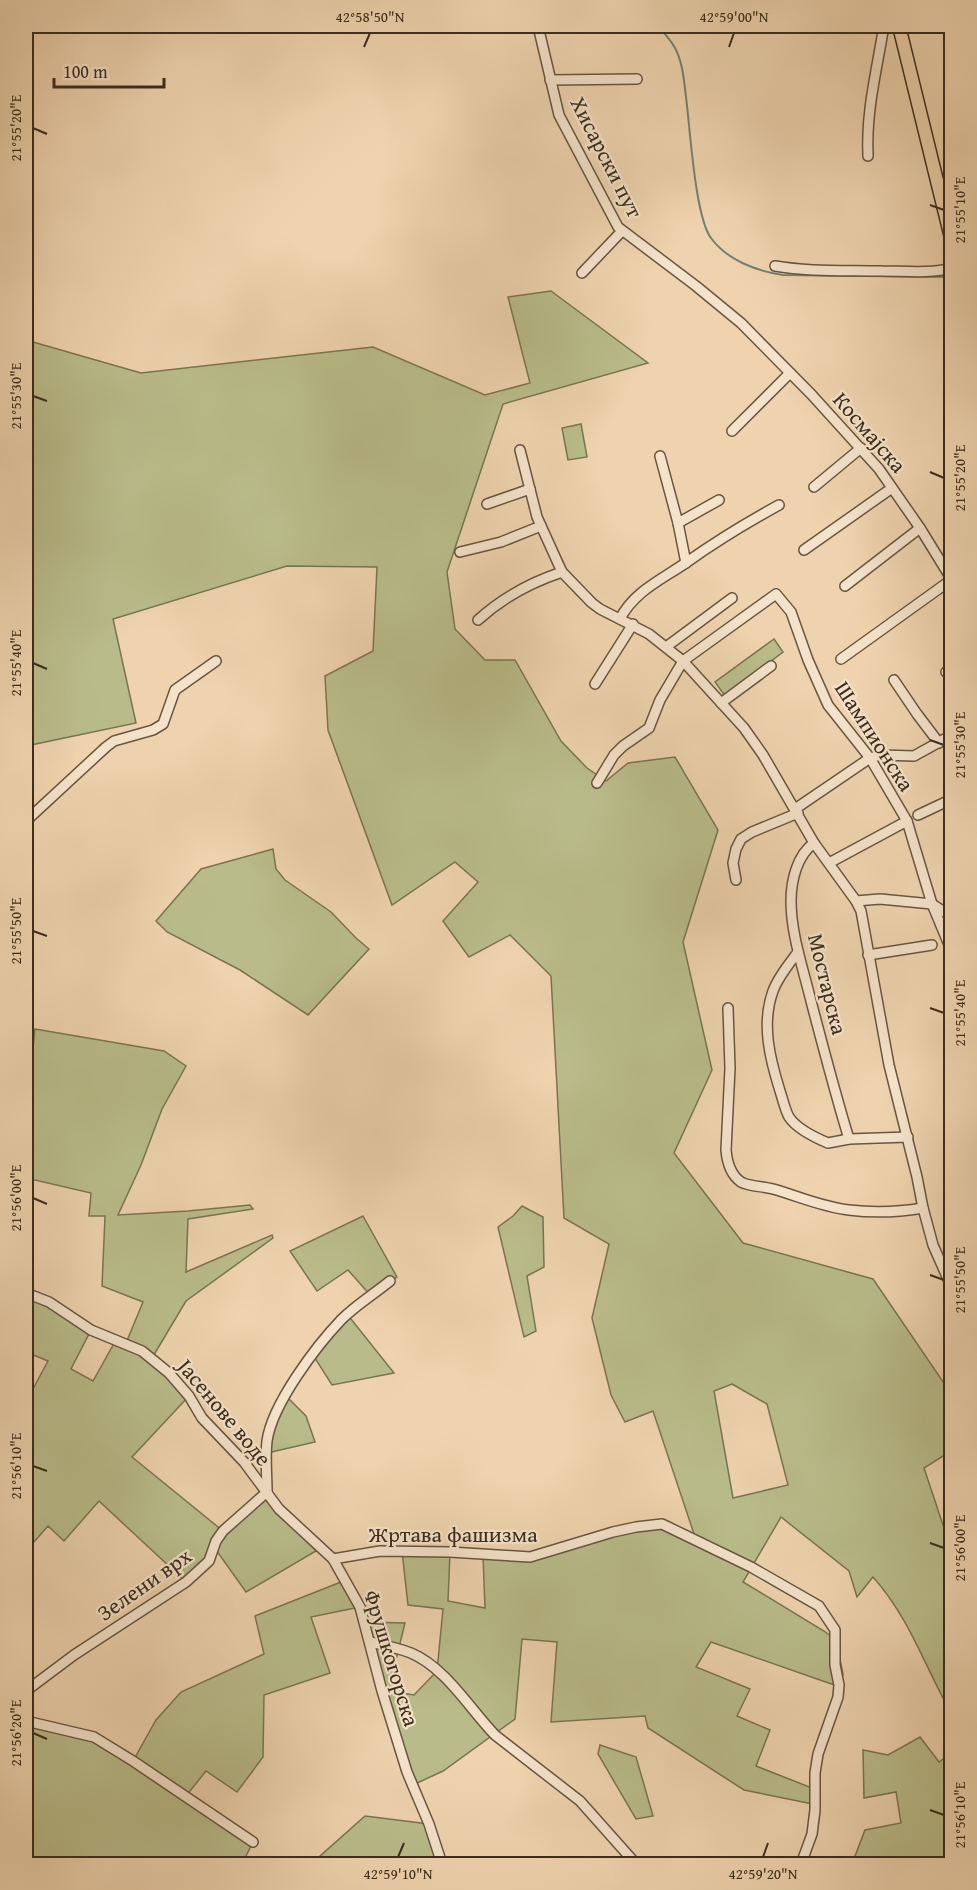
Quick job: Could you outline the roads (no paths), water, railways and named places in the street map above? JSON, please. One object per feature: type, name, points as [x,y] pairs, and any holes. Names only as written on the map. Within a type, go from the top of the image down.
[{"type":"main road","points":[[899,26],[951,242]]},
{"type":"street","name":"Хисарски пут","points":[[538,26],[559,115],[621,232],[696,286],[741,323]]},
{"type":"street","points":[[868,156],[868,123],[872,88],[883,31],[891,26]]},
{"type":"street","points":[[550,80],[637,79]]},
{"type":"street","points":[[582,273],[621,232]]},
{"type":"street","points":[[775,267],[908,271],[940,271],[951,268]]},
{"type":"street","name":"Космајска","points":[[741,323],[861,448],[920,528],[951,580]]},
{"type":"street","points":[[732,431],[790,373]]},
{"type":"street","points":[[814,487],[861,448]]},
{"type":"street","points":[[520,450],[541,526],[562,572],[592,603],[633,624],[683,661],[744,728],[763,755],[814,843],[856,901],[861,911],[889,1065],[908,1137],[923,1208],[933,1245],[951,1288]]},
{"type":"street","points":[[660,456],[686,563]]},
{"type":"street","points":[[804,550],[892,488]]},
{"type":"street","points":[[487,504],[530,489]]},
{"type":"street","points":[[678,523],[718,500]]},
{"type":"street","points":[[620,619],[630,603],[670,572],[730,532],[779,505]]},
{"type":"street","points":[[460,552],[501,542],[541,526]]},
{"type":"street","points":[[845,586],[920,528]]},
{"type":"street","points":[[478,620],[524,588],[562,572]]},
{"type":"street","points":[[841,659],[951,580]]},
{"type":"street","name":"Шампионска","points":[[683,661],[776,594],[790,612],[824,698],[870,758],[907,822],[932,904],[951,952]]},
{"type":"street","points":[[666,647],[732,598]]},
{"type":"street","points":[[595,684],[633,624]]},
{"type":"street","points":[[26,821],[114,741],[153,730],[163,724],[176,690],[216,661]]},
{"type":"street","points":[[597,783],[614,755],[649,728],[660,700],[683,661]]},
{"type":"street","points":[[720,703],[771,666]]},
{"type":"street","points":[[894,680],[939,743]]},
{"type":"street","points":[[736,880],[733,863],[741,839],[796,811],[870,758],[881,755],[914,756],[951,735]]},
{"type":"street","points":[[918,815],[951,799]]},
{"type":"street","points":[[829,863],[907,822]]},
{"type":"street","name":"Мостарска","points":[[814,843],[803,853],[794,876],[791,892],[792,916],[798,952],[849,1139]]},
{"type":"street","points":[[856,901],[880,899],[932,904],[951,917]]},
{"type":"street","points":[[868,955],[932,945]]},
{"type":"street","points":[[798,952],[772,993],[767,1027],[767,1040],[786,1110],[794,1123],[828,1143],[849,1139],[908,1137]]},
{"type":"street","points":[[729,1008],[730,1068],[726,1159],[737,1178],[746,1184],[767,1187],[848,1210],[894,1211],[923,1208]]},
{"type":"street","points":[[267,1492],[267,1440],[274,1419],[299,1373],[341,1320],[390,1281]]},
{"type":"street","name":"Јасенове воде","points":[[26,1293],[49,1302],[91,1330],[126,1344],[152,1358],[181,1385],[202,1418],[244,1462],[267,1492]]},
{"type":"street","name":"Фрушкогорска","points":[[267,1492],[279,1509],[333,1559],[360,1607],[377,1677],[407,1772],[432,1832],[442,1864]]},
{"type":"street","name":"Зелени врх","points":[[26,1691],[74,1655],[186,1582],[209,1561],[216,1541],[223,1531],[267,1492]]},
{"type":"street","name":"Жртава фашизма","points":[[333,1559],[380,1551],[530,1557],[613,1532],[662,1524],[751,1567],[819,1606],[835,1630],[835,1665],[839,1684],[838,1697],[818,1754],[812,1834],[801,1864]]},
{"type":"street","points":[[370,1642],[413,1654],[437,1671],[465,1698],[495,1735],[591,1811],[636,1864]]},
{"type":"street","points":[[26,1721],[94,1737],[254,1842]]},
{"type":"waterway","points":[[658,26],[673,45],[681,66],[697,192],[705,227],[711,238],[725,252],[763,271],[783,275],[952,277]]}]
